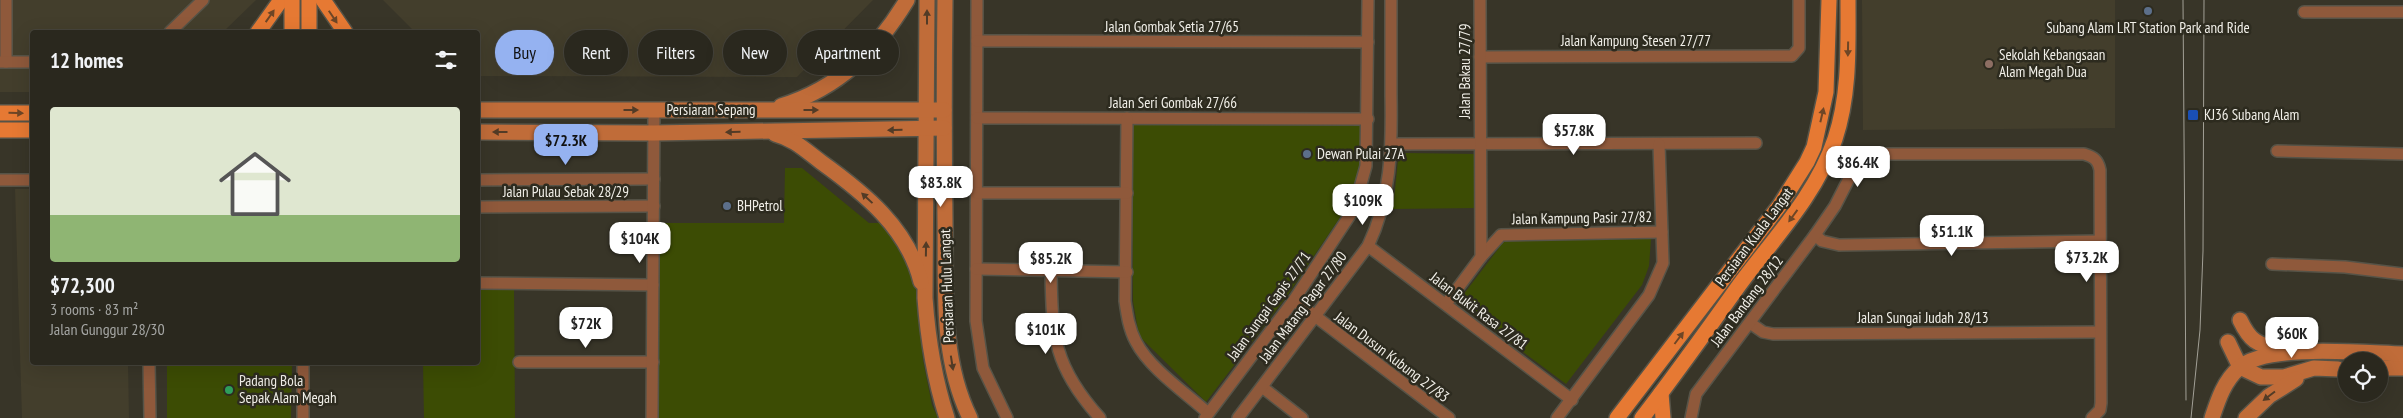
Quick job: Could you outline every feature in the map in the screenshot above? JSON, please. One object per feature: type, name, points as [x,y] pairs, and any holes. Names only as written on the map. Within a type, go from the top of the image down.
[{"type":"main road","points":[[259,30],[281,0]]},
{"type":"main road","points":[[292,0],[292,30]]},
{"type":"main road","points":[[309,0],[309,30]]},
{"type":"main road","points":[[323,0],[344,30]]},
{"type":"main road","points":[[767,110],[808,95],[849,70],[876,46],[907,0]]},
{"type":"main road","name":"Persiaran Hulu Langat","points":[[927,0],[925,298],[928,342],[936,384],[947,418]]},
{"type":"main road","name":"Persiaran Hulu Langat","points":[[944,0],[947,335],[953,370],[970,418]]},
{"type":"main road","name":"Persiaran Kuala Langat","points":[[1617,418],[1780,205],[1810,154],[1820,122],[1827,85],[1829,0]]},
{"type":"main road","name":"Persiaran Kuala Langat","points":[[1641,418],[1793,216],[1821,174],[1835,138],[1843,110],[1848,51],[1848,0]]},
{"type":"main road","name":"Persiaran Sepang","points":[[480,110],[944,110]]},
{"type":"main road","points":[[0,113],[30,113]]},
{"type":"main road","name":"Persiaran Sepang","points":[[480,132],[654,133],[944,128]]},
{"type":"main road","points":[[0,130],[30,130]]},
{"type":"main road","points":[[766,132],[787,138],[801,145],[852,184],[872,203],[908,246],[918,269],[925,298]]},
{"type":"main road","points":[[2240,320],[2249,337],[2262,346],[2300,347],[2332,352]]},
{"type":"main road","points":[[2212,418],[2219,396],[2228,342],[2240,367],[2252,374],[2267,378],[2284,377],[2314,368],[2338,369]]},
{"type":"main road","points":[[2219,396],[2229,379],[2240,367],[2253,359],[2272,354],[2332,352],[2403,354]]},
{"type":"main road","points":[[1629,418],[1641,418],[1640,412],[1644,393],[1663,364],[1665,356]]},
{"type":"main road","points":[[2388,368],[2403,368]]},
{"type":"main road","points":[[2246,418],[2269,396],[2290,382],[2312,372],[2338,369]]},
{"type":"main road","points":[[1661,393],[1663,418]]},
{"type":"street","points":[[6,0],[3,62],[30,62]]},
{"type":"street","points":[[172,30],[203,0]]},
{"type":"street","points":[[977,0],[976,322],[984,368],[1007,418]]},
{"type":"street","name":"Jalan Sungai Gapis 27/71","points":[[1206,416],[1294,300],[1354,209],[1366,166],[1368,0]]},
{"type":"street","name":"Jalan Matang Pagar 27/80","points":[[1238,418],[1368,246],[1379,223],[1389,180],[1392,144],[1391,0]]},
{"type":"street","name":"Jalan Bakau 27/79","points":[[1480,0],[1481,257]]},
{"type":"street","name":"Jalan Kampung Stesen 27/77","points":[[1480,57],[1792,56],[1799,48],[1799,0]]},
{"type":"street","points":[[2304,12],[2403,12]]},
{"type":"street","name":"Jalan Gombak Setia 27/65","points":[[977,41],[1368,42]]},
{"type":"street","points":[[652,418],[654,110]]},
{"type":"street","name":"Jalan Seri Gombak 27/66","points":[[977,118],[1368,119]]},
{"type":"street","points":[[1127,118],[1125,301],[1129,324],[1136,344],[1153,364],[1206,416]]},
{"type":"street","points":[[1392,144],[1480,142],[1756,143]]},
{"type":"street","points":[[1557,418],[1649,295],[1663,263],[1659,144]]},
{"type":"street","points":[[2277,151],[2403,154]]},
{"type":"street","name":"Jalan Bandang 28/12","points":[[1691,418],[1696,394],[1816,235],[1835,206],[1858,161],[1872,154],[2076,154],[2093,156],[2100,170],[2100,241]]},
{"type":"street","points":[[480,180],[654,179]]},
{"type":"street","points":[[0,180],[30,180]]},
{"type":"street","points":[[977,193],[1127,193]]},
{"type":"street","name":"Jalan Pulau Sebak 28/29","points":[[480,207],[654,206]]},
{"type":"street","name":"Jalan Kampung Pasir 27/82","points":[[1446,304],[1481,257],[1501,235],[1662,232]]},
{"type":"street","points":[[1816,235],[1822,241],[1839,245],[2100,241],[2101,403],[2100,410],[2092,418]]},
{"type":"street","name":"Jalan Bukit Rasa 27/81","points":[[1368,246],[1572,400]]},
{"type":"street","points":[[2272,264],[2345,268],[2403,274]]},
{"type":"street","points":[[976,269],[1126,272]]},
{"type":"street","points":[[1051,271],[1053,332],[1059,353],[1073,384],[1100,418]]},
{"type":"street","points":[[480,283],[653,285]]},
{"type":"street","name":"Jalan Dusun Kubung 27/83","points":[[1294,300],[1449,418]]},
{"type":"street","name":"Jalan Sungai Judah 28/13","points":[[1750,323],[1756,329],[1772,334],[2100,332]]},
{"type":"street","points":[[519,362],[653,362]]},
{"type":"street","points":[[150,365],[150,418]]},
{"type":"street","points":[[302,418],[303,365]]},
{"type":"street","points":[[1262,387],[1302,418]]},
{"type":"shaded area","points":[[0,0],[256,0],[225,30],[30,30],[30,92],[0,92]]},
{"type":"shaded area","points":[[383,0],[873,0],[843,30],[797,30],[797,75],[799,75],[797,77],[480,76],[480,30],[413,30]]},
{"type":"shaded area","name":"Sekolah Kebangsaan Alam Megah Dua","points":[[1862,0],[2115,0],[2115,128],[1863,130]]},
{"type":"shaded area","points":[[15,189],[30,189],[30,365],[128,365],[129,418],[22,418]]},
{"type":"green space","points":[[1361,123],[1361,167],[1347,207],[1287,296],[1206,402],[1139,336],[1133,301],[1132,124]]},
{"type":"green space","points":[[1405,153],[1477,154],[1478,208],[1393,209],[1398,160]]},
{"type":"green space","points":[[785,168],[802,168],[869,223],[883,223],[890,230],[915,276],[923,360],[932,405],[938,418],[656,418],[657,223],[784,223]]},
{"type":"green space","points":[[1651,239],[1649,266],[1642,285],[1566,384],[1457,303],[1505,240]]},
{"type":"green space","points":[[480,287],[514,287],[515,418],[424,418],[423,365],[480,365]]},
{"type":"green space","name":"Padang Bola Sepak Alam Megah","points":[[167,365],[292,365],[291,418],[167,418]]},
{"type":"tram line","points":[[2183,0],[2186,400]]},
{"type":"tram line","points":[[2191,418],[2200,330],[2203,251],[2204,0]]},
{"type":"place","name":"Subang Alam LRT Station Park and Ride","points":[[2148,11]]},
{"type":"place","name":"Sekolah Kebangsaan Alam Megah Dua","points":[[1989,64]]},
{"type":"place","name":"KJ36 Subang Alam","points":[[2193,115]]},
{"type":"place","name":"Dewan Pulai 27A","points":[[1307,154]]},
{"type":"place","name":"BHPetrol","points":[[727,206]]},
{"type":"place","name":"Padang Bola Sepak Alam Megah","points":[[229,390]]}]
